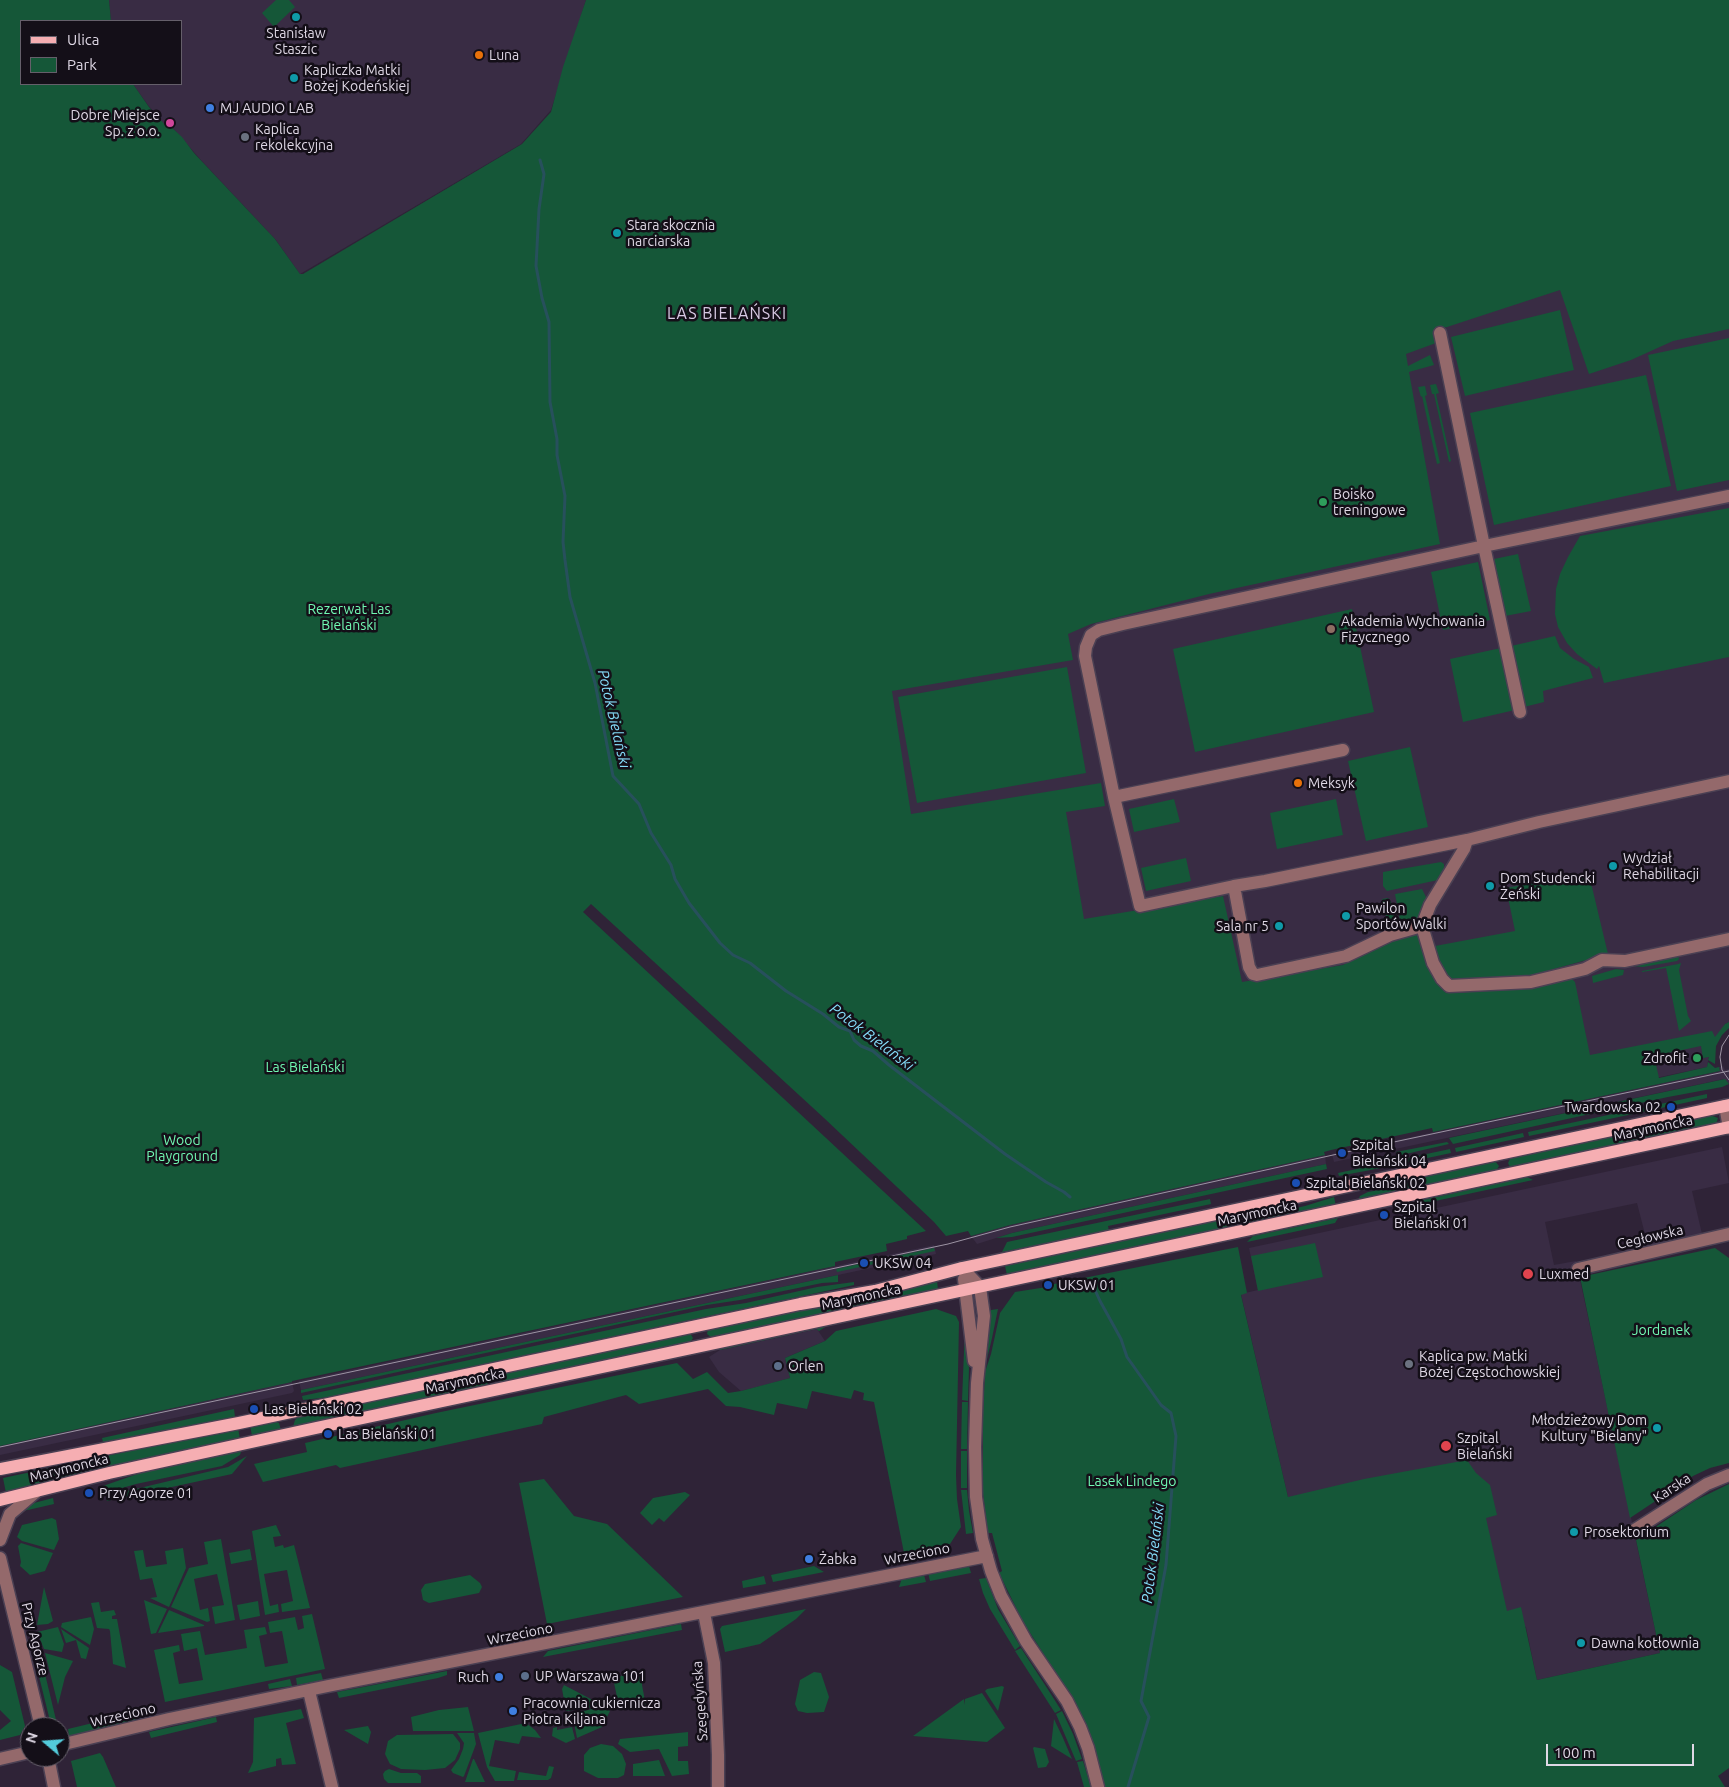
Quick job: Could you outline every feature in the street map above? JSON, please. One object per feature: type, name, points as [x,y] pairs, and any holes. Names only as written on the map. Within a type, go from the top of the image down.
[{"type":"main road","name":"Marymoncka","points":[[0,1469],[285,1413],[800,1304],[890,1288],[962,1268],[1727,1105]]},
{"type":"main road","name":"Marymoncka","points":[[0,1500],[109,1473],[290,1434],[1729,1128]]},
{"type":"main road","points":[[1500,1154],[1506,1174]]},
{"type":"main road","points":[[1352,1208],[1357,1193],[1380,1179],[1397,1186],[1404,1196]]},
{"type":"main road","points":[[697,1325],[701,1346]]},
{"type":"main road","points":[[492,1368],[496,1390]]},
{"type":"main road","points":[[285,1413],[290,1434]]},
{"type":"street","points":[[1440,333],[1520,712]]},
{"type":"street","points":[[1729,496],[1484,546],[1123,624],[1099,630],[1091,635],[1086,647],[1085,656],[1114,797],[1140,906],[1467,840],[1539,822],[1729,781]]},
{"type":"street","points":[[1114,797],[1342,750]]},
{"type":"street","points":[[1467,840],[1464,849],[1430,904],[1422,926],[1433,964],[1448,986],[1531,982],[1585,969],[1602,960],[1625,961],[1729,939]]},
{"type":"street","points":[[1234,886],[1249,967],[1253,974],[1257,975],[1346,956],[1390,935],[1422,926]]},
{"type":"street","points":[[1727,1105],[1729,1128]]},
{"type":"street","name":"Cegłowska","points":[[1578,1269],[1729,1234]]},
{"type":"street","points":[[962,1268],[980,1287],[984,1316],[977,1383],[975,1439],[976,1497],[987,1556],[1005,1603],[1026,1641],[1071,1708],[1085,1740],[1098,1787]]},
{"type":"street","points":[[962,1268],[977,1383]]},
{"type":"street","name":"Karska","points":[[1633,1531],[1707,1484],[1729,1475]]},
{"type":"street","points":[[0,1540],[11,1512],[37,1491]]},
{"type":"street","name":"Wrzeciono","points":[[70,1743],[169,1719],[309,1690],[987,1556]]},
{"type":"street","name":"Przy Agorze","points":[[0,1558],[39,1717]]},
{"type":"street","name":"Szegedyńska","points":[[704,1613],[714,1663],[718,1787]]},
{"type":"street","points":[[309,1690],[332,1787]]},
{"type":"street","points":[[0,1759],[20,1754]]},
{"type":"street","points":[[50,1767],[54,1787]]},
{"type":"shaded area","points":[[109,0],[586,0],[551,110],[521,144],[300,274],[276,240],[173,128],[169,131],[134,85],[182,85],[182,20],[111,20]]},
{"type":"shaded area","name":"Akademia Wychowania Fizycznego","points":[[1729,161],[1729,1022],[1725,1024],[1709,1056],[1707,1067],[1328,1148],[1084,1111],[837,698],[1148,475]]},
{"type":"shaded area","points":[[1723,1066],[1725,1070],[1729,1069],[1729,1084],[1724,1079],[1334,1162],[1332,1154],[1720,1071],[1719,1067]]},
{"type":"shaded area","name":"Szpital Bielański","points":[[1722,1147],[1729,1183],[1692,1191],[1702,1234],[1648,1246],[1637,1203],[1545,1222],[1554,1265],[1576,1261],[1660,1653],[1537,1680],[1526,1627],[1288,1497],[1241,1294],[1258,1290],[1249,1248]]},
{"type":"shaded area","points":[[1325,1155],[1326,1164],[1012,1233],[977,1244],[971,1236],[1010,1225]]},
{"type":"shaded area","points":[[934,1245],[936,1254],[301,1390],[299,1381]]},
{"type":"shaded area","points":[[817,1329],[825,1341],[785,1358],[790,1378],[765,1385],[741,1391],[719,1372],[709,1357],[720,1350]]},
{"type":"shaded area","points":[[292,1382],[294,1391],[292,1393],[0,1455],[0,1446]]},
{"type":"green space","name":"Rezerwat Las Bielański","points":[[0,0],[109,0],[111,20],[20,20],[20,85],[134,85],[149,107],[165,125],[167,123],[182,137],[194,153],[275,239],[300,274],[303,274],[522,144],[551,112],[563,67],[586,0],[1729,0],[1729,329],[1673,341],[1631,360],[1589,374],[1560,290],[1447,327],[1435,329],[1436,343],[1406,354],[1408,366],[1430,355],[1434,365],[1409,372],[1440,544],[1209,594],[1091,624],[1068,634],[1073,660],[892,691],[911,814],[1101,783],[1105,806],[1066,812],[1084,919],[1223,896],[1242,982],[1343,965],[1375,947],[1418,933],[1444,990],[1458,993],[1529,986],[1567,977],[1572,979],[1575,982],[1590,1055],[1712,1031],[1715,1037],[1725,1024],[1729,1022],[1729,1028],[1722,1035],[1716,1046],[1715,1064],[1708,1060],[1709,1057],[1703,1058],[1701,1046],[1654,1056],[1659,1078],[1707,1067],[1708,1062],[1715,1068],[1719,1067],[1720,1071],[1433,1132],[1432,1128],[1331,1150],[1324,1152],[1325,1155],[1010,1225],[971,1236],[968,1231],[946,1236],[934,1222],[824,1118],[591,904],[583,912],[926,1231],[907,1236],[907,1239],[886,1244],[887,1251],[835,1262],[835,1266],[292,1381],[0,1446]]},
{"type":"green space","points":[[276,0],[289,0],[295,7],[274,27],[262,13]]},
{"type":"green space","points":[[1560,310],[1574,370],[1465,396],[1451,337]]},
{"type":"green space","points":[[1729,338],[1729,480],[1677,491],[1648,355]]},
{"type":"green space","points":[[1646,375],[1671,486],[1494,525],[1470,413]]},
{"type":"green space","points":[[1436,384],[1439,393],[1436,394],[1451,461],[1449,462],[1434,394],[1432,394],[1430,385]]},
{"type":"green space","points":[[1425,386],[1427,395],[1425,396],[1440,463],[1437,464],[1422,396],[1418,387]]},
{"type":"green space","points":[[1729,508],[1729,657],[1604,683],[1599,666],[1597,669],[1577,654],[1567,643],[1558,627],[1555,614],[1556,589],[1560,574],[1580,536]]},
{"type":"green space","points":[[1518,554],[1531,611],[1505,616],[1494,559]]},
{"type":"green space","points":[[1478,562],[1490,620],[1443,630],[1431,572]]},
{"type":"green space","points":[[1352,609],[1374,712],[1195,752],[1173,649]]},
{"type":"green space","points":[[1555,636],[1560,648],[1574,659],[1589,667],[1593,678],[1543,691],[1544,702],[1524,707],[1511,646]]},
{"type":"green space","points":[[1501,648],[1515,710],[1463,722],[1450,659]]},
{"type":"green space","points":[[1067,667],[1086,773],[917,803],[898,697]]},
{"type":"green space","points":[[1410,747],[1428,827],[1366,841],[1348,761]]},
{"type":"green space","points":[[1174,799],[1180,822],[1134,832],[1129,809]]},
{"type":"green space","points":[[1336,799],[1343,835],[1277,849],[1270,813]]},
{"type":"green space","points":[[1186,858],[1191,881],[1146,891],[1141,868]]},
{"type":"green space","points":[[1441,862],[1444,864],[1444,868],[1438,880],[1387,891],[1383,886],[1383,872]]},
{"type":"green space","points":[[1583,874],[1592,887],[1608,954],[1525,977],[1451,981],[1443,971],[1436,956],[1435,946],[1515,931],[1506,888]]},
{"type":"green space","points":[[1422,889],[1427,899],[1421,920],[1401,925],[1395,894]]},
{"type":"green space","points":[[1388,898],[1391,902],[1397,927],[1389,929],[1382,899]]},
{"type":"green space","points":[[1678,954],[1679,959],[1677,961],[1643,967],[1633,966],[1633,964]]},
{"type":"green space","points":[[1681,963],[1679,970],[1688,1016],[1691,1021],[1679,1031],[1666,968],[1642,971]]},
{"type":"green space","points":[[1616,969],[1624,970],[1623,975],[1593,983],[1592,976]]},
{"type":"green space","points":[[1725,1079],[1729,1084],[1722,1087],[1453,1144],[1449,1138]]},
{"type":"green space","points":[[1707,1094],[1707,1098],[1652,1110],[1651,1106]]},
{"type":"green space","points":[[1646,1107],[1647,1111],[1529,1136],[1528,1132]]},
{"type":"green space","points":[[1710,1115],[1718,1118],[1716,1124],[1514,1168],[1510,1167],[1508,1163],[1511,1157]]},
{"type":"green space","points":[[1523,1133],[1524,1137],[1456,1152],[1455,1148]]},
{"type":"green space","points":[[1447,1142],[1449,1144],[1397,1156],[1396,1152]]},
{"type":"green space","points":[[1450,1149],[1451,1153],[1385,1167],[1384,1163]]},
{"type":"green space","points":[[1495,1161],[1499,1166],[1496,1171],[1405,1190],[1401,1185],[1434,1173]]},
{"type":"green space","points":[[1326,1164],[1327,1169],[1012,1237],[996,1238],[1012,1233]]},
{"type":"green space","points":[[1380,1164],[1381,1168],[1339,1176],[1338,1173]]},
{"type":"green space","points":[[1527,1177],[1533,1180],[1412,1206],[1418,1201]]},
{"type":"green space","points":[[1390,1188],[1398,1192],[1358,1200],[1360,1196],[1368,1192]]},
{"type":"green space","points":[[1334,1197],[1336,1206],[1245,1225],[1245,1222],[1251,1218],[1305,1206]]},
{"type":"green space","points":[[1210,1199],[1211,1204],[1108,1226],[1109,1231],[1002,1252],[1007,1242]]},
{"type":"green space","points":[[1338,1218],[1335,1223],[1247,1242],[1253,1236]]},
{"type":"green space","points":[[1219,1220],[1230,1222],[1231,1227],[1007,1275],[1005,1266]]},
{"type":"green space","points":[[1315,1243],[1323,1277],[1258,1291],[1251,1256]]},
{"type":"green space","name":"Lasek Lindego","points":[[1238,1247],[1247,1293],[1241,1295],[1288,1497],[1364,1479],[1467,1460],[1476,1473],[1490,1485],[1497,1515],[1486,1518],[1507,1611],[1521,1607],[1537,1680],[1660,1653],[1636,1540],[1696,1500],[1729,1484],[1729,1768],[1718,1776],[1725,1787],[1105,1787],[1093,1743],[1083,1720],[1063,1684],[1023,1622],[999,1573],[1002,1571],[992,1533],[988,1533],[983,1494],[985,1372],[1000,1313],[1015,1292],[1053,1286],[1054,1284]]},
{"type":"green space","points":[[934,1248],[935,1251],[837,1272],[836,1269]]},
{"type":"green space","name":"Jordanek","points":[[1715,1248],[1729,1258],[1729,1463],[1710,1468],[1693,1476],[1630,1518],[1580,1277]]},
{"type":"green space","points":[[838,1275],[838,1282],[822,1283],[707,1305],[301,1393],[301,1390]]},
{"type":"green space","points":[[937,1281],[938,1289],[712,1338],[707,1334],[708,1329],[805,1308],[861,1300]]},
{"type":"green space","points":[[854,1282],[854,1285],[330,1397],[303,1400],[302,1396],[706,1309],[746,1303],[817,1287]]},
{"type":"green space","points":[[936,1309],[956,1316],[959,1322],[956,1475],[961,1527],[950,1544],[904,1553],[874,1402],[863,1400],[864,1393],[854,1390],[851,1399],[812,1391],[807,1409],[777,1403],[774,1415],[740,1407],[726,1406],[708,1389],[639,1404],[626,1395],[544,1417],[542,1424],[340,1468],[336,1465],[263,1482],[254,1464],[307,1452],[305,1443],[436,1413],[677,1363],[693,1379],[707,1372],[728,1393],[741,1391],[790,1378],[785,1358],[825,1341],[836,1331]]},
{"type":"green space","points":[[998,1309],[992,1338],[987,1359],[991,1310]]},
{"type":"green space","points":[[827,1326],[819,1331],[816,1329],[719,1349]]},
{"type":"green space","points":[[965,1327],[969,1368],[968,1401],[962,1400]]},
{"type":"green space","points":[[690,1333],[693,1338],[690,1343],[500,1383],[501,1377],[505,1372]]},
{"type":"green space","points":[[482,1377],[489,1385],[293,1427],[295,1420],[299,1416]]},
{"type":"green space","points":[[962,1402],[968,1402],[967,1449],[961,1449]]},
{"type":"green space","points":[[234,1409],[235,1417],[103,1442],[102,1438]]},
{"type":"green space","points":[[274,1421],[279,1423],[281,1430],[252,1436],[250,1425]]},
{"type":"green space","points":[[238,1428],[240,1439],[6,1493],[3,1478]]},
{"type":"green space","points":[[242,1449],[240,1455],[222,1466],[136,1484],[105,1493],[103,1486],[146,1471]]},
{"type":"green space","points":[[961,1451],[967,1451],[967,1488],[961,1488]]},
{"type":"green space","points":[[247,1456],[232,1474],[107,1501],[106,1496],[228,1467]]},
{"type":"green space","points":[[544,1479],[574,1516],[607,1524],[683,1597],[547,1624],[519,1483]]},
{"type":"green space","points":[[961,1490],[967,1490],[973,1533],[966,1534]]},
{"type":"green space","points":[[685,1492],[690,1495],[664,1522],[659,1518],[652,1525],[640,1513],[653,1498]]},
{"type":"green space","points":[[53,1498],[54,1504],[19,1511],[30,1504]]},
{"type":"green space","points":[[52,1518],[56,1520],[59,1539],[54,1550],[22,1541],[17,1537],[22,1525]]},
{"type":"green space","points":[[276,1525],[281,1536],[273,1537],[275,1547],[283,1545],[284,1548],[294,1545],[310,1608],[282,1612],[281,1604],[293,1601],[287,1570],[264,1574],[270,1606],[278,1604],[279,1612],[265,1615],[252,1531]]},
{"type":"green space","points":[[221,1539],[235,1620],[215,1624],[212,1607],[224,1605],[217,1574],[194,1579],[200,1610],[208,1608],[210,1621],[207,1622],[171,1607],[189,1568],[208,1564],[204,1542]]},
{"type":"green space","points":[[21,1543],[53,1553],[45,1571],[30,1575],[20,1566],[18,1546]]},
{"type":"green space","points":[[183,1548],[186,1568],[169,1607],[150,1598],[157,1597],[152,1578],[140,1580],[134,1551],[143,1550],[146,1567],[167,1564],[165,1551]]},
{"type":"green space","points":[[250,1549],[252,1560],[231,1564],[229,1553]]},
{"type":"green space","points":[[814,1566],[824,1572],[773,1582],[771,1575]]},
{"type":"green space","points":[[969,1566],[971,1573],[930,1581],[928,1573]]},
{"type":"green space","points":[[470,1575],[482,1587],[479,1593],[429,1603],[423,1600],[421,1590],[425,1584]]},
{"type":"green space","points":[[924,1575],[926,1582],[899,1587],[902,1578]]},
{"type":"green space","points":[[764,1576],[766,1584],[743,1588],[742,1581]]},
{"type":"green space","points":[[986,1578],[998,1609],[1020,1646],[1015,1650],[990,1609],[983,1593],[979,1579]]},
{"type":"green space","points":[[44,1587],[53,1621],[48,1624],[37,1625]]},
{"type":"green space","points":[[144,1600],[167,1609],[156,1633],[151,1634]]},
{"type":"green space","points":[[258,1601],[260,1616],[240,1620],[237,1605]]},
{"type":"green space","points":[[99,1602],[101,1612],[114,1610],[116,1615],[112,1616],[112,1619],[117,1619],[126,1668],[113,1664],[109,1629],[97,1628],[91,1603]]},
{"type":"green space","points":[[806,1609],[796,1619],[760,1644],[725,1652],[720,1629],[722,1626]]},
{"type":"green space","points":[[169,1610],[204,1625],[204,1626],[158,1633]]},
{"type":"green space","points":[[312,1614],[325,1669],[165,1702],[154,1650],[179,1645],[180,1651],[173,1653],[179,1684],[203,1680],[197,1648],[184,1651],[181,1634],[200,1631],[205,1655],[247,1648],[244,1630],[265,1627],[267,1634],[259,1636],[265,1667],[288,1663],[282,1631],[270,1633],[268,1622],[295,1617],[298,1630],[304,1628],[302,1616]]},
{"type":"green space","points":[[91,1617],[94,1629],[90,1645],[61,1627],[62,1623]]},
{"type":"green space","points":[[681,1624],[682,1630],[543,1657],[548,1651]]},
{"type":"green space","points":[[58,1627],[64,1644],[62,1652],[44,1649],[37,1632]]},
{"type":"green space","points":[[61,1629],[89,1648],[86,1659],[81,1658],[76,1640],[66,1643]]},
{"type":"green space","points":[[1021,1648],[1061,1710],[1055,1713],[1015,1651]]},
{"type":"green space","points":[[33,1652],[40,1653],[55,1717],[49,1717]]},
{"type":"green space","points":[[45,1653],[73,1661],[65,1677],[58,1705]]},
{"type":"green space","points":[[0,1665],[12,1672],[23,1717],[20,1717],[20,1735],[0,1740],[0,1730],[11,1721],[0,1710]]},
{"type":"green space","points":[[644,1670],[642,1685],[646,1706],[625,1706],[617,1697],[613,1678]]},
{"type":"green space","points":[[447,1671],[447,1675],[438,1678],[339,1698],[337,1692]]},
{"type":"green space","points":[[814,1672],[821,1673],[829,1697],[824,1712],[807,1713],[798,1711],[795,1704],[800,1680]]},
{"type":"green space","points":[[321,1673],[323,1680],[297,1685],[296,1678]]},
{"type":"green space","points":[[290,1679],[292,1686],[269,1689],[268,1684]]},
{"type":"green space","points":[[564,1685],[604,1706],[566,1711],[562,1689]]},
{"type":"green space","points":[[1004,1687],[998,1711],[985,1691]]},
{"type":"green space","points":[[982,1693],[1005,1728],[987,1742],[913,1736],[964,1699],[965,1705],[965,1699]]},
{"type":"green space","points":[[468,1707],[474,1731],[413,1731],[411,1717],[439,1710]]},
{"type":"green space","points":[[603,1707],[610,1711],[602,1727],[577,1738],[572,1713]]},
{"type":"green space","points":[[301,1709],[304,1718],[286,1723],[296,1764],[282,1765],[281,1758],[276,1759],[276,1766],[248,1773],[253,1762],[254,1718]]},
{"type":"green space","points":[[1062,1711],[1082,1759],[1076,1761],[1056,1714]]},
{"type":"green space","points":[[134,1713],[136,1720],[70,1736],[70,1729]]},
{"type":"green space","points":[[216,1717],[217,1722],[151,1738],[149,1732]]},
{"type":"green space","points":[[1054,1719],[1063,1738],[1072,1759],[1051,1746]]},
{"type":"green space","points":[[526,1723],[541,1738],[522,1736],[519,1744],[495,1740],[489,1766],[516,1771],[514,1781],[495,1781],[487,1767],[478,1733]]},
{"type":"green space","points":[[368,1726],[371,1732],[368,1744],[344,1730]]},
{"type":"green space","points":[[557,1727],[557,1730],[572,1727],[575,1739],[566,1743],[552,1736],[553,1728]]},
{"type":"green space","points":[[688,1732],[688,1746],[678,1747],[678,1761],[688,1761],[689,1774],[672,1776],[659,1749],[630,1752],[618,1744],[620,1739]]},
{"type":"green space","points":[[457,1733],[474,1733],[476,1744],[463,1777],[453,1773],[451,1770],[459,1759],[464,1743]]},
{"type":"green space","points":[[453,1734],[460,1743],[460,1749],[455,1760],[445,1768],[425,1770],[401,1769],[390,1764],[385,1754],[388,1741],[397,1735]]},
{"type":"green space","points":[[601,1744],[613,1746],[622,1754],[626,1764],[624,1775],[618,1778],[598,1778],[584,1771],[584,1755],[590,1748]]},
{"type":"green space","points":[[1034,1747],[1045,1749],[1049,1762],[1046,1767],[1038,1768]]},
{"type":"green space","points":[[100,1753],[116,1787],[77,1787],[71,1761]]},
{"type":"green space","points":[[474,1759],[485,1782],[465,1782]]},
{"type":"green space","points":[[659,1760],[665,1776],[633,1776],[633,1764]]},
{"type":"green space","points":[[1083,1761],[1091,1787],[1084,1787],[1077,1762]]},
{"type":"green space","points":[[549,1766],[554,1767],[551,1778],[548,1780],[517,1780],[519,1772],[546,1776]]},
{"type":"green space","points":[[389,1769],[401,1773],[417,1773],[421,1776],[421,1783],[388,1783],[384,1779],[383,1774]]},
{"type":"waterway","name":"Potok Bielański","points":[[540,160],[544,174],[539,209],[536,266],[549,322],[550,402],[565,496],[563,542],[565,560],[570,597],[595,683],[613,776],[639,804],[651,833],[671,865],[675,879],[689,903],[720,943],[733,955],[750,963],[786,991],[823,1014],[839,1027],[850,1031],[854,1040],[861,1046],[873,1051],[1005,1154],[1070,1197]]},
{"type":"waterway","name":"Potok Bielański","points":[[1091,1281],[1121,1339],[1127,1357],[1161,1405],[1171,1413],[1176,1436],[1166,1565],[1141,1701],[1149,1717],[1128,1787]]},
{"type":"tram line","points":[[1729,1035],[1722,1046],[1720,1057],[1722,1070],[1729,1080]]},
{"type":"tram line","points":[[0,1447],[948,1244],[1010,1227],[1342,1153],[1729,1071]]},
{"type":"place","name":"Stanisław Staszic","points":[[296,17]]},
{"type":"place","name":"Luna","points":[[479,55]]},
{"type":"place","name":"Kapliczka Matki Bożej Kodeńskiej","points":[[294,78]]},
{"type":"place","name":"MJ AUDIO LAB","points":[[210,108]]},
{"type":"place","name":"Dobre Miejsce Sp. z o.o.","points":[[170,123]]},
{"type":"place","name":"Kaplica rekolekcyjna","points":[[245,137]]},
{"type":"place","name":"Stara skocznia narciarska","points":[[617,233]]},
{"type":"place","name":"Boisko treningowe","points":[[1323,502]]},
{"type":"place","name":"Akademia Wychowania Fizycznego","points":[[1331,629]]},
{"type":"place","name":"Meksyk","points":[[1298,783]]},
{"type":"place","name":"Wydział Rehabilitacji","points":[[1613,866]]},
{"type":"place","name":"Dom Studencki Żeński","points":[[1490,886]]},
{"type":"place","name":"Pawilon Sportów Walki","points":[[1346,916]]},
{"type":"place","name":"Sala nr 5","points":[[1279,926]]},
{"type":"place","name":"Zdrofit","points":[[1697,1058]]},
{"type":"place","name":"Twardowska 02","points":[[1671,1107]]},
{"type":"place","name":"Szpital Bielański 04","points":[[1342,1153]]},
{"type":"place","name":"Szpital Bielański 02","points":[[1296,1183]]},
{"type":"place","name":"Szpital Bielański 01","points":[[1384,1215]]},
{"type":"place","name":"UKSW 04","points":[[864,1263]]},
{"type":"place","name":"Luxmed","points":[[1528,1274]]},
{"type":"place","name":"UKSW 01","points":[[1048,1285]]},
{"type":"place","name":"Kaplica pw. Matki Bożej Częstochowskiej","points":[[1409,1364]]},
{"type":"place","name":"Orlen","points":[[778,1366]]},
{"type":"place","name":"Las Bielański 02","points":[[254,1409]]},
{"type":"place","name":"Młodzieżowy Dom Kultury \"Bielany\"","points":[[1657,1428]]},
{"type":"place","name":"Las Bielański 01","points":[[328,1434]]},
{"type":"place","name":"Szpital Bielański","points":[[1446,1446]]},
{"type":"place","name":"Przy Agorze 01","points":[[89,1493]]},
{"type":"place","name":"Prosektorium","points":[[1574,1532]]},
{"type":"place","name":"Żabka","points":[[809,1559]]},
{"type":"place","name":"Dawna kotłownia","points":[[1581,1643]]},
{"type":"place","name":"UP Warszawa 101","points":[[525,1676]]},
{"type":"place","name":"Ruch","points":[[499,1677]]},
{"type":"place","name":"Pracownia cukiernicza Piotra Kiljana","points":[[513,1711]]},
{"type":"district","name":"LAS BIELAŃSKI","points":[[727,314]]},
{"type":"park label","name":"Las Bielański","points":[[305,1067]]},
{"type":"park label","name":"Wood Playground","points":[[182,1148]]}]
